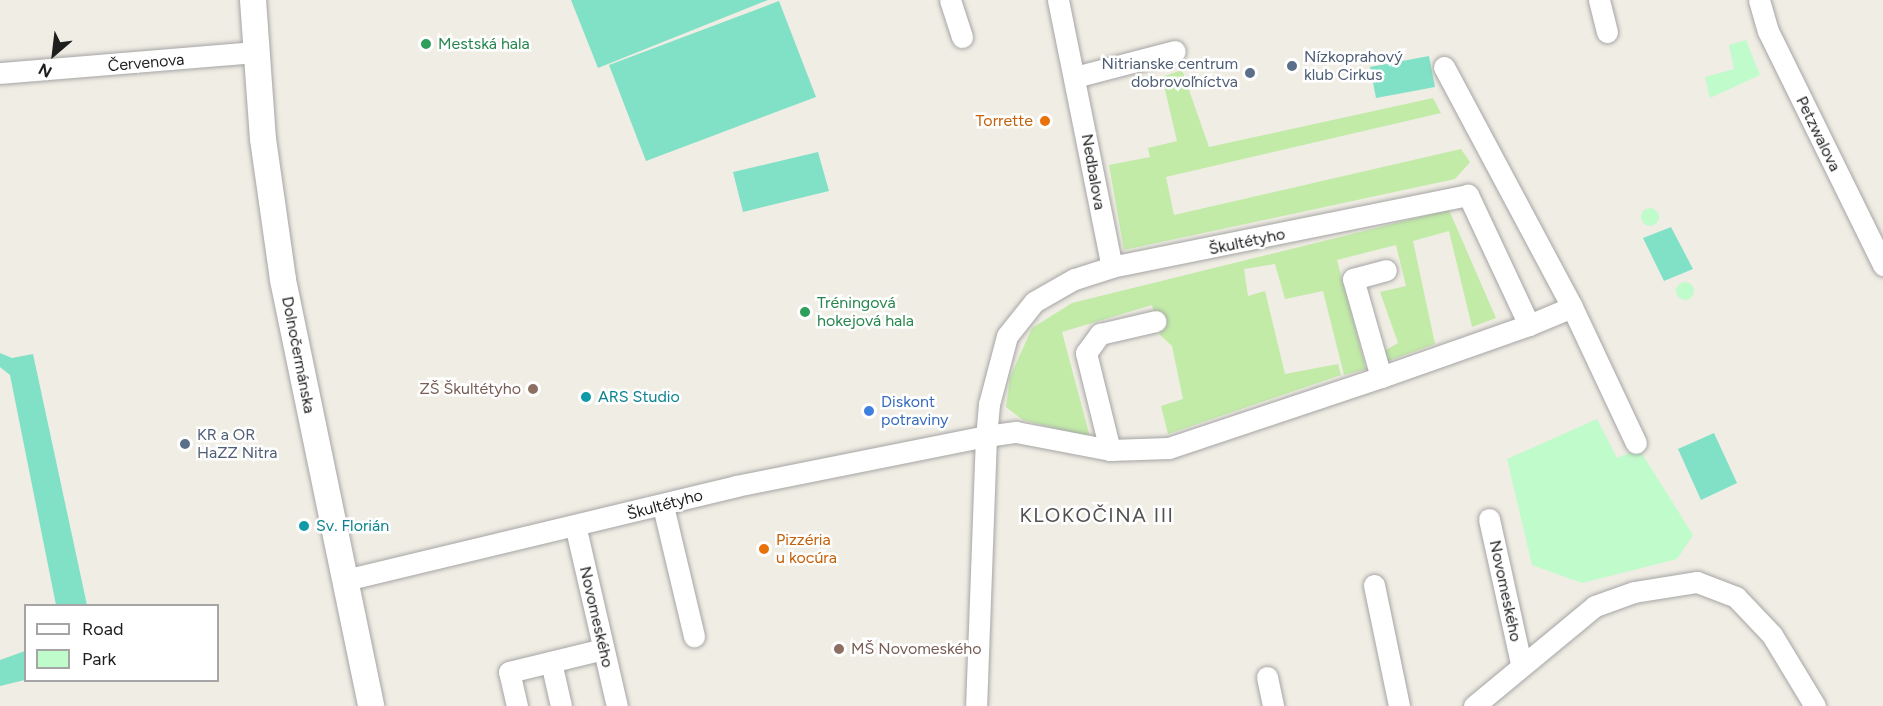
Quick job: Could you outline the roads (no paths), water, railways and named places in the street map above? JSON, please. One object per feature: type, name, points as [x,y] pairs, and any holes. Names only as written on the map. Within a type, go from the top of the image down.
[{"type":"street","name":"Dolnočermánska","points":[[254,0],[256,52],[283,280],[371,706]]},
{"type":"street","points":[[950,0],[962,37]]},
{"type":"street","name":"Nedbalova","points":[[1058,0],[1112,267]]},
{"type":"street","points":[[1599,0],[1607,32]]},
{"type":"street","name":"Petzwalova","points":[[1760,0],[1768,31],[1883,265]]},
{"type":"street","points":[[1075,77],[1175,51]]},
{"type":"street","name":"Červenova","points":[[0,73],[256,52]]},
{"type":"street","points":[[1444,67],[1572,307],[1636,443]]},
{"type":"street","name":"Škultétyho","points":[[976,706],[986,436],[997,364],[1020,317],[1051,290],[1112,267],[1468,195],[1529,325]]},
{"type":"street","points":[[1381,377],[1353,279],[1386,270]]},
{"type":"street","name":"Škultétyho","points":[[345,580],[576,529],[663,506],[986,436],[1016,432],[1110,450],[1169,448],[1381,377],[1529,325],[1572,307]]},
{"type":"street","points":[[1110,450],[1086,353],[1100,334],[1156,321]]},
{"type":"street","points":[[663,506],[694,636]]},
{"type":"street","name":"Novomeského","points":[[1489,519],[1521,663]]},
{"type":"street","name":"Novomeského","points":[[576,529],[617,706]]},
{"type":"street","name":"Novomeského","points":[[1474,706],[1521,663],[1595,606],[1634,592],[1697,582],[1736,597],[1772,635],[1815,706]]},
{"type":"street","points":[[1374,585],[1399,706]]},
{"type":"street","points":[[517,706],[508,672],[603,649]]},
{"type":"street","points":[[551,662],[561,706]]},
{"type":"street","points":[[1267,676],[1273,706]]},
{"type":"place","name":"Mestská hala","points":[[426,44]]},
{"type":"place","name":"Nízkoprahový klub Cirkus","points":[[1292,66]]},
{"type":"place","name":"Nitrianske centrum dobrovoľníctva","points":[[1250,73]]},
{"type":"place","name":"Torrette","points":[[1045,121]]},
{"type":"place","name":"Tréningová hokejová hala","points":[[805,312]]},
{"type":"place","name":"ZŠ Škultétyho","points":[[533,389]]},
{"type":"place","name":"ARS Studio","points":[[586,397]]},
{"type":"place","name":"Diskont potraviny","points":[[869,411]]},
{"type":"place","name":"KR a OR HaZZ Nitra","points":[[185,444]]},
{"type":"place","name":"Sv. Florián","points":[[304,526]]},
{"type":"place","name":"Pizzéria u kocúra","points":[[764,549]]},
{"type":"place","name":"MŠ Novomeského","points":[[839,649]]},
{"type":"district","name":"KLOKOČINA III","points":[[1097,515]]}]
